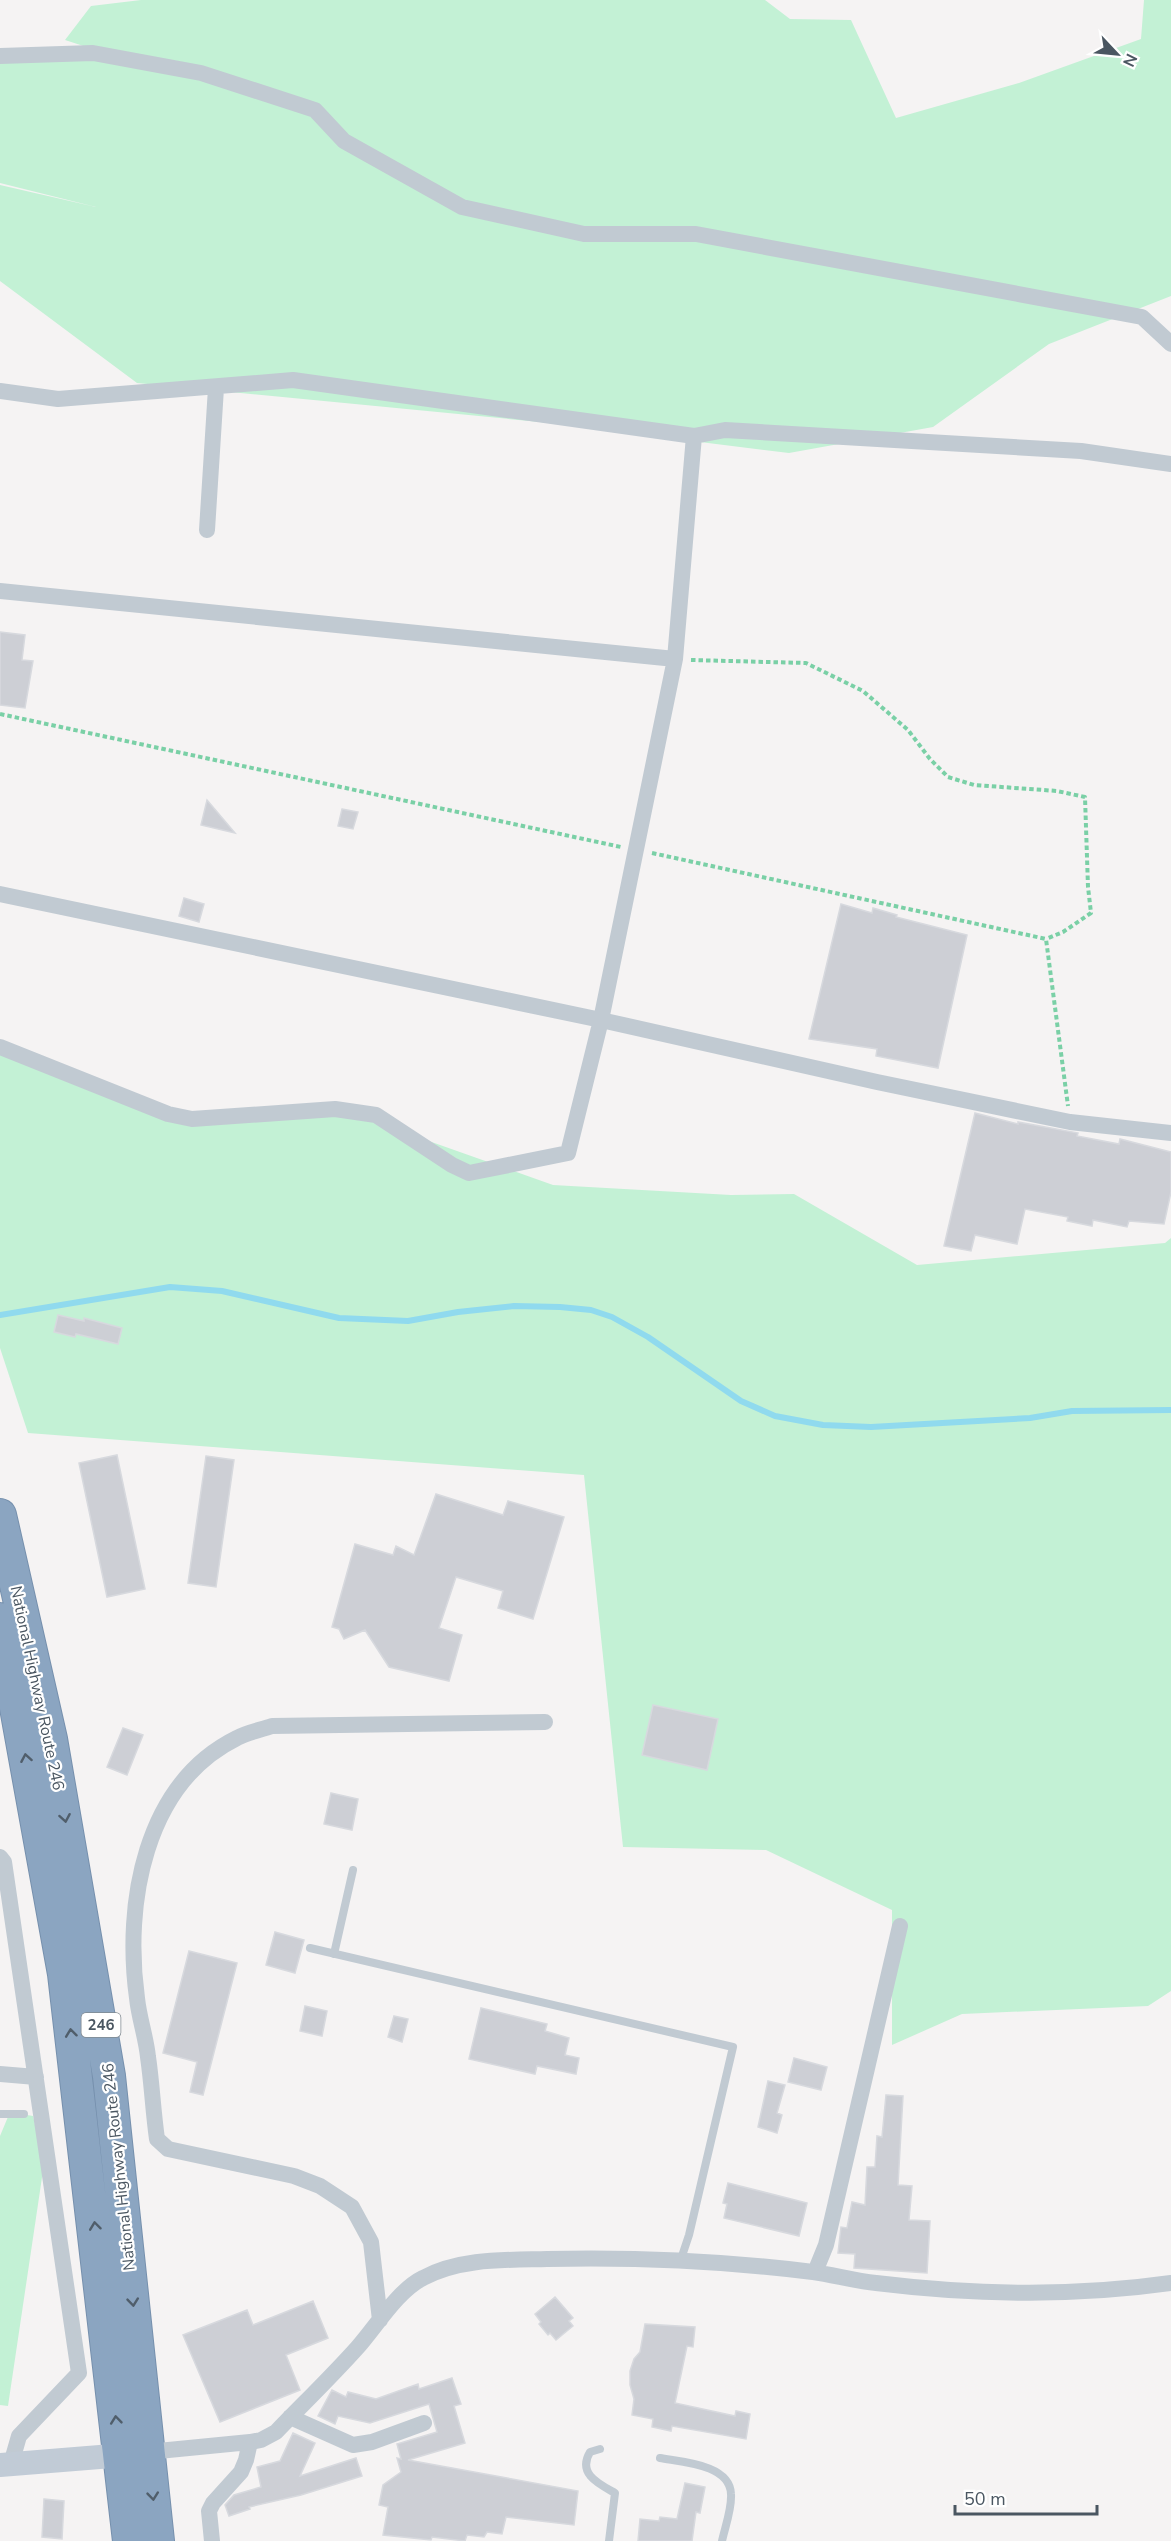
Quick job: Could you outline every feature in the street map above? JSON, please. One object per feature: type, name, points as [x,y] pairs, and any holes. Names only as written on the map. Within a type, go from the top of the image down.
[{"type":"highway","name":"National Highway Route 246","points":[[0,1515],[51,1739],[109,2076],[134,2454],[129,2541]]},
{"type":"highway","name":"National Highway Route 246","points":[[0,1619],[64,1974],[134,2454],[158,2541]]},
{"type":"street","points":[[0,56],[93,53],[201,73],[315,110],[344,141],[462,207],[584,234],[696,234],[1142,317],[1171,344]]},
{"type":"street","points":[[0,391],[58,399],[293,380],[694,436],[725,430],[1081,451],[1171,464]]},
{"type":"street","points":[[207,530],[216,388]]},
{"type":"street","points":[[0,1047],[168,1114],[192,1119],[335,1109],[376,1115],[452,1165],[469,1173],[568,1153],[601,1020],[675,659],[694,436]]},
{"type":"street","points":[[0,591],[675,659]]},
{"type":"street","points":[[0,894],[601,1020],[877,1082],[1070,1122],[1171,1133]]},
{"type":"street","points":[[380,2320],[371,2242],[352,2206],[320,2187],[294,2176],[168,2149],[156,2139],[148,2055],[136,1986],[137,1890],[147,1846],[170,1799],[187,1776],[216,1751],[238,1737],[272,1726],[545,1722]]},
{"type":"street","points":[[0,1857],[4,1862],[80,2373],[19,2436],[6,2465],[261,2440],[276,2432],[408,2288],[423,2278],[463,2264],[517,2259],[681,2259],[815,2272],[874,2283],[1030,2294],[1135,2288],[1171,2283]]},
{"type":"street","points":[[815,2272],[826,2245],[900,1926]]},
{"type":"street","points":[[0,2074],[36,2077]]},
{"type":"street","points":[[290,2417],[353,2445],[372,2442],[424,2424]]},
{"type":"street","points":[[212,2541],[209,2511],[213,2503],[241,2472],[249,2442]]},
{"type":"lane","points":[[334,1954],[353,1870]]},
{"type":"lane","points":[[310,1948],[733,2047],[689,2235],[681,2259]]},
{"type":"lane","points":[[0,2114],[24,2114]]},
{"type":"lane","points":[[600,2449],[590,2452],[585,2462],[592,2480],[615,2493],[609,2541]]},
{"type":"lane","points":[[660,2458],[705,2467],[726,2481],[731,2496],[722,2541]]},
{"type":"path","points":[[0,714],[1046,939],[1064,932],[1091,912],[1085,797],[1057,791],[974,785],[948,777],[930,759],[908,730],[863,691],[806,663],[675,659]]},
{"type":"path","points":[[1046,939],[1070,1122]]},
{"type":"green space","points":[[141,0],[765,0],[790,19],[851,20],[896,118],[1019,83],[1141,39],[1144,0],[1171,0],[1171,296],[1049,344],[933,427],[789,453],[540,422],[137,383],[0,281],[0,185],[96,207],[0,183],[0,53],[93,53],[145,66],[65,40],[91,6]]},
{"type":"green space","points":[[0,1050],[174,1115],[361,1117],[553,1185],[731,1195],[794,1194],[917,1265],[1165,1243],[1171,1238],[1171,1991],[1148,2006],[962,2014],[892,2045],[892,1910],[766,1850],[623,1847],[584,1475],[28,1433],[0,1348]]},
{"type":"green space","points":[[10,2112],[33,2116],[44,2164],[8,2406],[0,2405],[0,2136]]},
{"type":"building","points":[[0,632],[25,635],[22,660],[33,661],[25,708],[0,705]]},
{"type":"building","points":[[207,800],[235,833],[201,825]]},
{"type":"building","points":[[342,809],[358,812],[353,829],[338,826]]},
{"type":"building","points":[[184,898],[204,904],[199,922],[179,916]]},
{"type":"building","points":[[841,904],[872,913],[873,908],[897,915],[896,917],[967,935],[938,1068],[876,1056],[877,1049],[809,1039]]},
{"type":"building","points":[[975,1113],[1018,1124],[1018,1122],[1078,1133],[1077,1136],[1119,1144],[1120,1139],[1171,1152],[1171,1192],[1164,1224],[1129,1221],[1127,1227],[1093,1220],[1092,1226],[1067,1221],[1068,1217],[1025,1209],[1017,1244],[975,1235],[971,1251],[944,1246]]},
{"type":"building","points":[[58,1315],[84,1321],[84,1318],[122,1328],[118,1344],[76,1334],[75,1337],[54,1332]]},
{"type":"building","points":[[117,1455],[145,1589],[107,1597],[79,1463]]},
{"type":"building","points":[[206,1456],[234,1460],[216,1587],[188,1583]]},
{"type":"building","points":[[436,1494],[503,1515],[508,1501],[564,1517],[533,1619],[498,1608],[503,1591],[456,1577],[439,1628],[462,1635],[449,1681],[389,1667],[365,1630],[344,1639],[339,1629],[332,1627],[355,1544],[393,1555],[396,1546],[414,1555]]},
{"type":"building","points":[[653,1705],[718,1719],[707,1770],[642,1755]]},
{"type":"building","points":[[123,1728],[143,1735],[127,1775],[107,1767]]},
{"type":"building","points":[[331,1793],[358,1799],[352,1830],[324,1824]]},
{"type":"building","points":[[275,1932],[304,1940],[295,1973],[266,1965]]},
{"type":"building","points":[[189,1951],[237,1963],[203,2095],[190,2092],[197,2062],[163,2053]]},
{"type":"building","points":[[305,2006],[327,2011],[322,2036],[300,2031]]},
{"type":"building","points":[[481,2008],[547,2024],[545,2031],[569,2038],[565,2055],[579,2058],[576,2074],[537,2066],[535,2074],[469,2059]]},
{"type":"building","points":[[394,2016],[408,2019],[402,2042],[388,2037]]},
{"type":"building","points":[[794,2058],[827,2067],[821,2090],[788,2082]]},
{"type":"building","points":[[768,2081],[785,2085],[777,2113],[782,2115],[777,2133],[758,2127]]},
{"type":"building","points":[[886,2095],[903,2096],[898,2185],[912,2186],[909,2220],[930,2221],[927,2273],[854,2268],[855,2254],[838,2253],[841,2227],[847,2228],[852,2202],[865,2205],[867,2167],[875,2167],[877,2136],[882,2137]]},
{"type":"building","points":[[728,2183],[807,2203],[799,2236],[724,2218],[727,2204],[723,2203]]},
{"type":"building","points":[[555,2297],[573,2318],[569,2321],[573,2326],[556,2340],[550,2333],[548,2335],[539,2324],[541,2322],[535,2314]]},
{"type":"building","points":[[313,2301],[328,2338],[286,2355],[300,2390],[220,2422],[183,2335],[247,2310],[253,2325]]},
{"type":"building","points":[[645,2324],[695,2327],[693,2347],[687,2346],[675,2403],[735,2416],[736,2411],[750,2414],[746,2439],[672,2426],[671,2431],[652,2427],[653,2419],[632,2415],[634,2399],[630,2385],[630,2371],[634,2359],[640,2352]]},
{"type":"building","points":[[452,2378],[461,2404],[454,2406],[465,2443],[408,2460],[578,2491],[574,2525],[506,2517],[502,2534],[487,2532],[484,2537],[467,2535],[465,2541],[383,2535],[388,2507],[379,2505],[383,2485],[401,2472],[397,2458],[401,2459],[397,2444],[437,2432],[429,2404],[370,2423],[338,2416],[335,2424],[318,2416],[332,2390],[346,2397],[348,2392],[376,2399],[418,2384],[419,2389]]},
{"type":"building","points":[[293,2433],[315,2443],[300,2476],[356,2458],[362,2476],[301,2495],[249,2507],[250,2509],[229,2516],[225,2505],[234,2495],[261,2487],[257,2467],[280,2461]]},
{"type":"building","points":[[685,2483],[705,2487],[700,2513],[696,2512],[692,2541],[638,2541],[640,2519],[659,2521],[660,2517],[677,2519]]},
{"type":"building","points":[[44,2499],[64,2501],[62,2539],[42,2537]]},
{"type":"waterway","points":[[0,1315],[170,1287],[222,1291],[339,1318],[408,1321],[458,1312],[514,1306],[560,1307],[591,1310],[612,1317],[648,1337],[741,1401],[775,1416],[823,1425],[871,1427],[1030,1418],[1072,1411],[1171,1410]]}]
